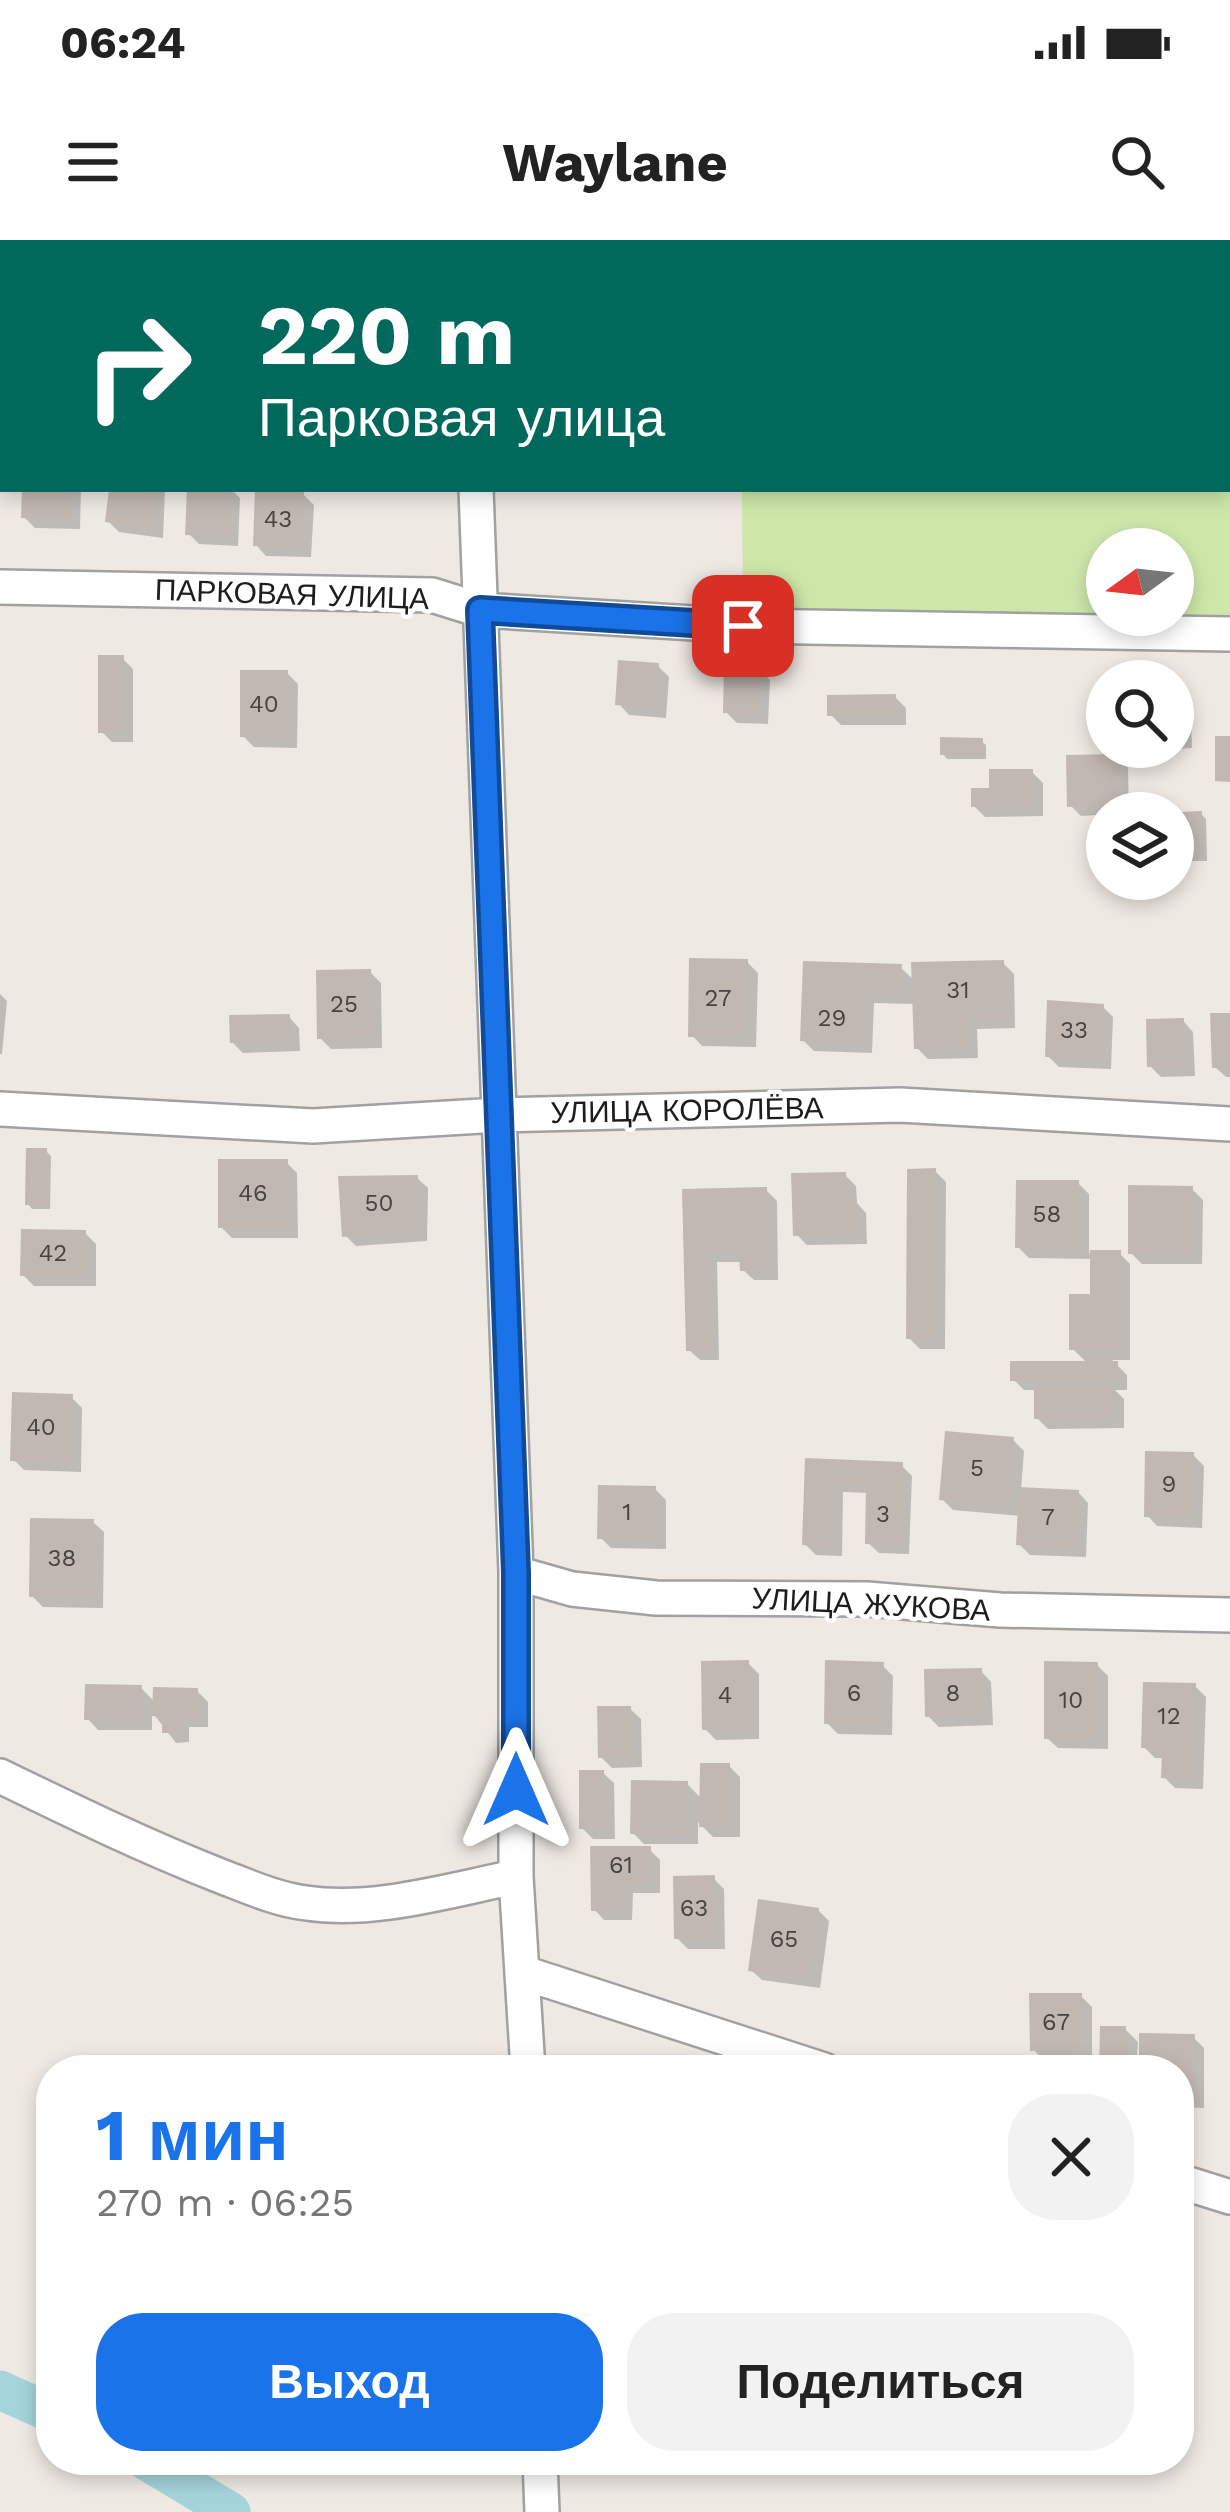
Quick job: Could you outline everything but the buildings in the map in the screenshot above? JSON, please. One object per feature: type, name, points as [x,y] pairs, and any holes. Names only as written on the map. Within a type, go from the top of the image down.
[{"type":"street","points":[[476,492],[516,1573],[516,1877],[527,2055]]},
{"type":"street","name":"ПАРКОВАЯ УЛИЦА","points":[[0,587],[432,595],[480,610],[743,626],[1230,634]]},
{"type":"street","name":"УЛИЦА КОРОЛЁВА","points":[[0,1109],[314,1126],[498,1115],[900,1105],[1230,1124]]},
{"type":"street","name":"УЛИЦА ЖУКОВА","points":[[516,1573],[572,1589],[656,1598],[867,1599],[1000,1610],[1230,1615]]},
{"type":"street","points":[[0,1776],[148,1848],[271,1896],[306,1904],[407,1898],[516,1877]]},
{"type":"street","points":[[524,1973],[778,2055]]},
{"type":"street","points":[[1194,2187],[1230,2198]]},
{"type":"street","points":[[541,2475],[542,2512]]},
{"type":"green space","points":[[742,492],[1230,492],[1230,634],[1194,633],[1194,528],[1086,528],[1086,632],[743,626]]},
{"type":"waterway","points":[[0,2390],[36,2406]]},
{"type":"waterway","points":[[170,2475],[231,2512]]},
{"type":"route","points":[[516,1790],[516,1573],[480,610],[743,626]]}]
